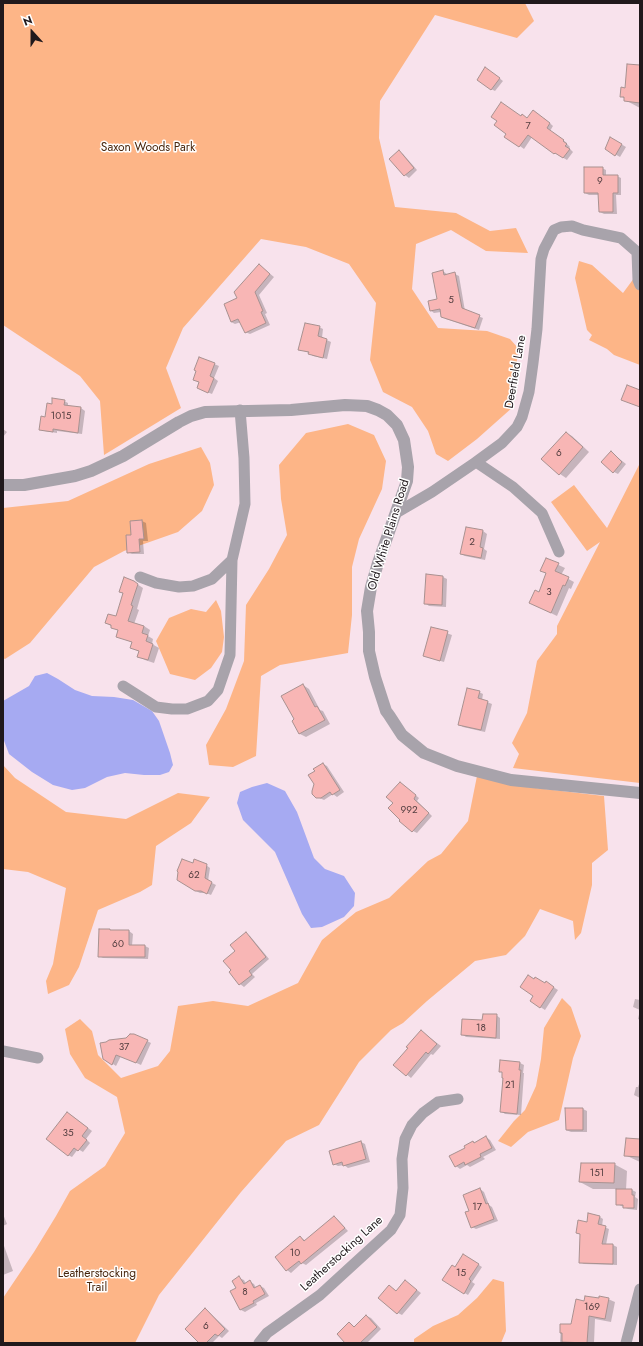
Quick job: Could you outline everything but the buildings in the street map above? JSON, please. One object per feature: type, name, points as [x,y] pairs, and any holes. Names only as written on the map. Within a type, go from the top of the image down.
[{"type":"street","name":"Deerfield Lane","points":[[396,513],[432,492],[476,462],[502,443],[517,427],[522,417],[529,392],[537,329],[542,259],[544,249],[554,230],[561,227],[572,226],[583,230],[621,238],[638,249]]},
{"type":"street","points":[[638,249],[638,280],[640,285]]},
{"type":"street","name":"Old White Plains Road","points":[[3,485],[24,485],[74,476],[91,471],[123,456],[191,416],[204,412],[291,410],[345,405],[367,406],[378,410],[387,415],[397,425],[404,440],[408,467],[407,481],[371,587],[367,611],[369,651],[375,677],[386,711],[402,735],[424,753],[457,766],[511,780],[640,793]]},
{"type":"street","points":[[123,686],[156,707],[172,710],[187,709],[208,701],[218,690],[230,655],[232,560],[244,504],[244,458],[240,410]]},
{"type":"street","points":[[476,462],[513,487],[542,513],[559,552]]},
{"type":"street","points":[[140,577],[156,583],[179,587],[194,586],[212,579],[232,560]]},
{"type":"street","points":[[3,1051],[38,1058]]},
{"type":"street","name":"Leatherstocking Lane","points":[[259,1343],[267,1332],[320,1295],[392,1230],[400,1215],[403,1188],[402,1159],[405,1139],[412,1125],[423,1112],[438,1102],[458,1099]]},
{"type":"street","points":[[626,1343],[640,1289]]},
{"type":"green space","name":"Saxon Woods Park","points":[[3,3],[525,3],[534,21],[517,38],[435,15],[380,101],[379,138],[395,207],[456,213],[490,231],[516,228],[528,253],[486,251],[451,230],[416,244],[412,289],[438,328],[487,331],[510,339],[518,348],[513,407],[477,439],[448,461],[436,454],[428,431],[412,407],[383,392],[370,360],[376,303],[349,264],[306,247],[261,239],[183,328],[166,368],[181,408],[104,455],[100,401],[80,376],[3,325]]},
{"type":"green space","points":[[579,261],[592,265],[623,293],[640,270],[640,365],[614,355],[607,349],[589,340],[592,335],[587,330],[575,278]]},
{"type":"green space","points":[[348,424],[374,435],[386,461],[382,489],[359,539],[352,567],[352,615],[348,653],[280,665],[261,676],[256,756],[233,767],[209,765],[206,745],[226,709],[244,661],[246,605],[269,569],[287,535],[281,499],[279,465],[306,433]]},
{"type":"green space","points":[[201,447],[210,463],[214,485],[202,511],[178,532],[124,551],[94,567],[30,643],[5,659],[3,658],[3,508],[68,501],[149,464]]},
{"type":"green space","points":[[640,463],[640,783],[513,768],[519,754],[512,743],[527,713],[537,661],[557,634],[557,626],[600,542],[587,551],[551,502],[574,485],[607,528]]},
{"type":"green space","points":[[216,600],[221,611],[224,637],[222,652],[211,668],[195,680],[170,674],[156,641],[169,618],[191,609],[206,612]]},
{"type":"green space","points":[[3,765],[15,778],[66,812],[126,819],[178,793],[210,797],[191,823],[156,846],[152,885],[140,892],[98,910],[79,967],[69,985],[48,994],[46,981],[53,964],[66,888],[28,872],[3,869]]},
{"type":"green space","name":"Leatherstocking Trail","points":[[477,776],[510,785],[604,796],[608,850],[592,863],[592,885],[581,933],[575,940],[573,921],[540,909],[525,936],[506,955],[475,961],[403,1023],[391,1030],[359,1062],[319,1125],[286,1141],[241,1192],[159,1295],[135,1343],[3,1343],[3,1298],[34,1252],[70,1191],[105,1166],[125,1133],[117,1097],[85,1078],[70,1054],[65,1029],[80,1019],[92,1031],[98,1055],[121,1078],[158,1066],[170,1051],[178,1006],[213,1001],[248,1006],[298,983],[322,940],[356,912],[389,898],[428,861],[441,854],[468,821]]},
{"type":"green space","points":[[562,998],[571,1007],[581,1036],[573,1058],[559,1120],[528,1132],[511,1147],[498,1141],[525,1110],[536,1086],[541,1059],[544,1028]]},
{"type":"green space","points":[[493,1279],[504,1282],[506,1331],[501,1343],[414,1343],[414,1339],[433,1326],[458,1315],[477,1298]]},
{"type":"water","points":[[47,673],[75,690],[92,696],[133,700],[152,711],[159,721],[170,753],[173,765],[169,772],[160,775],[125,773],[107,777],[85,788],[72,790],[53,785],[32,772],[9,754],[3,738],[3,701],[29,686],[35,676]]},
{"type":"water","points":[[267,783],[285,791],[297,812],[314,858],[325,869],[344,876],[355,893],[354,906],[344,917],[322,927],[311,928],[302,914],[275,852],[243,820],[237,803],[240,792]]}]
